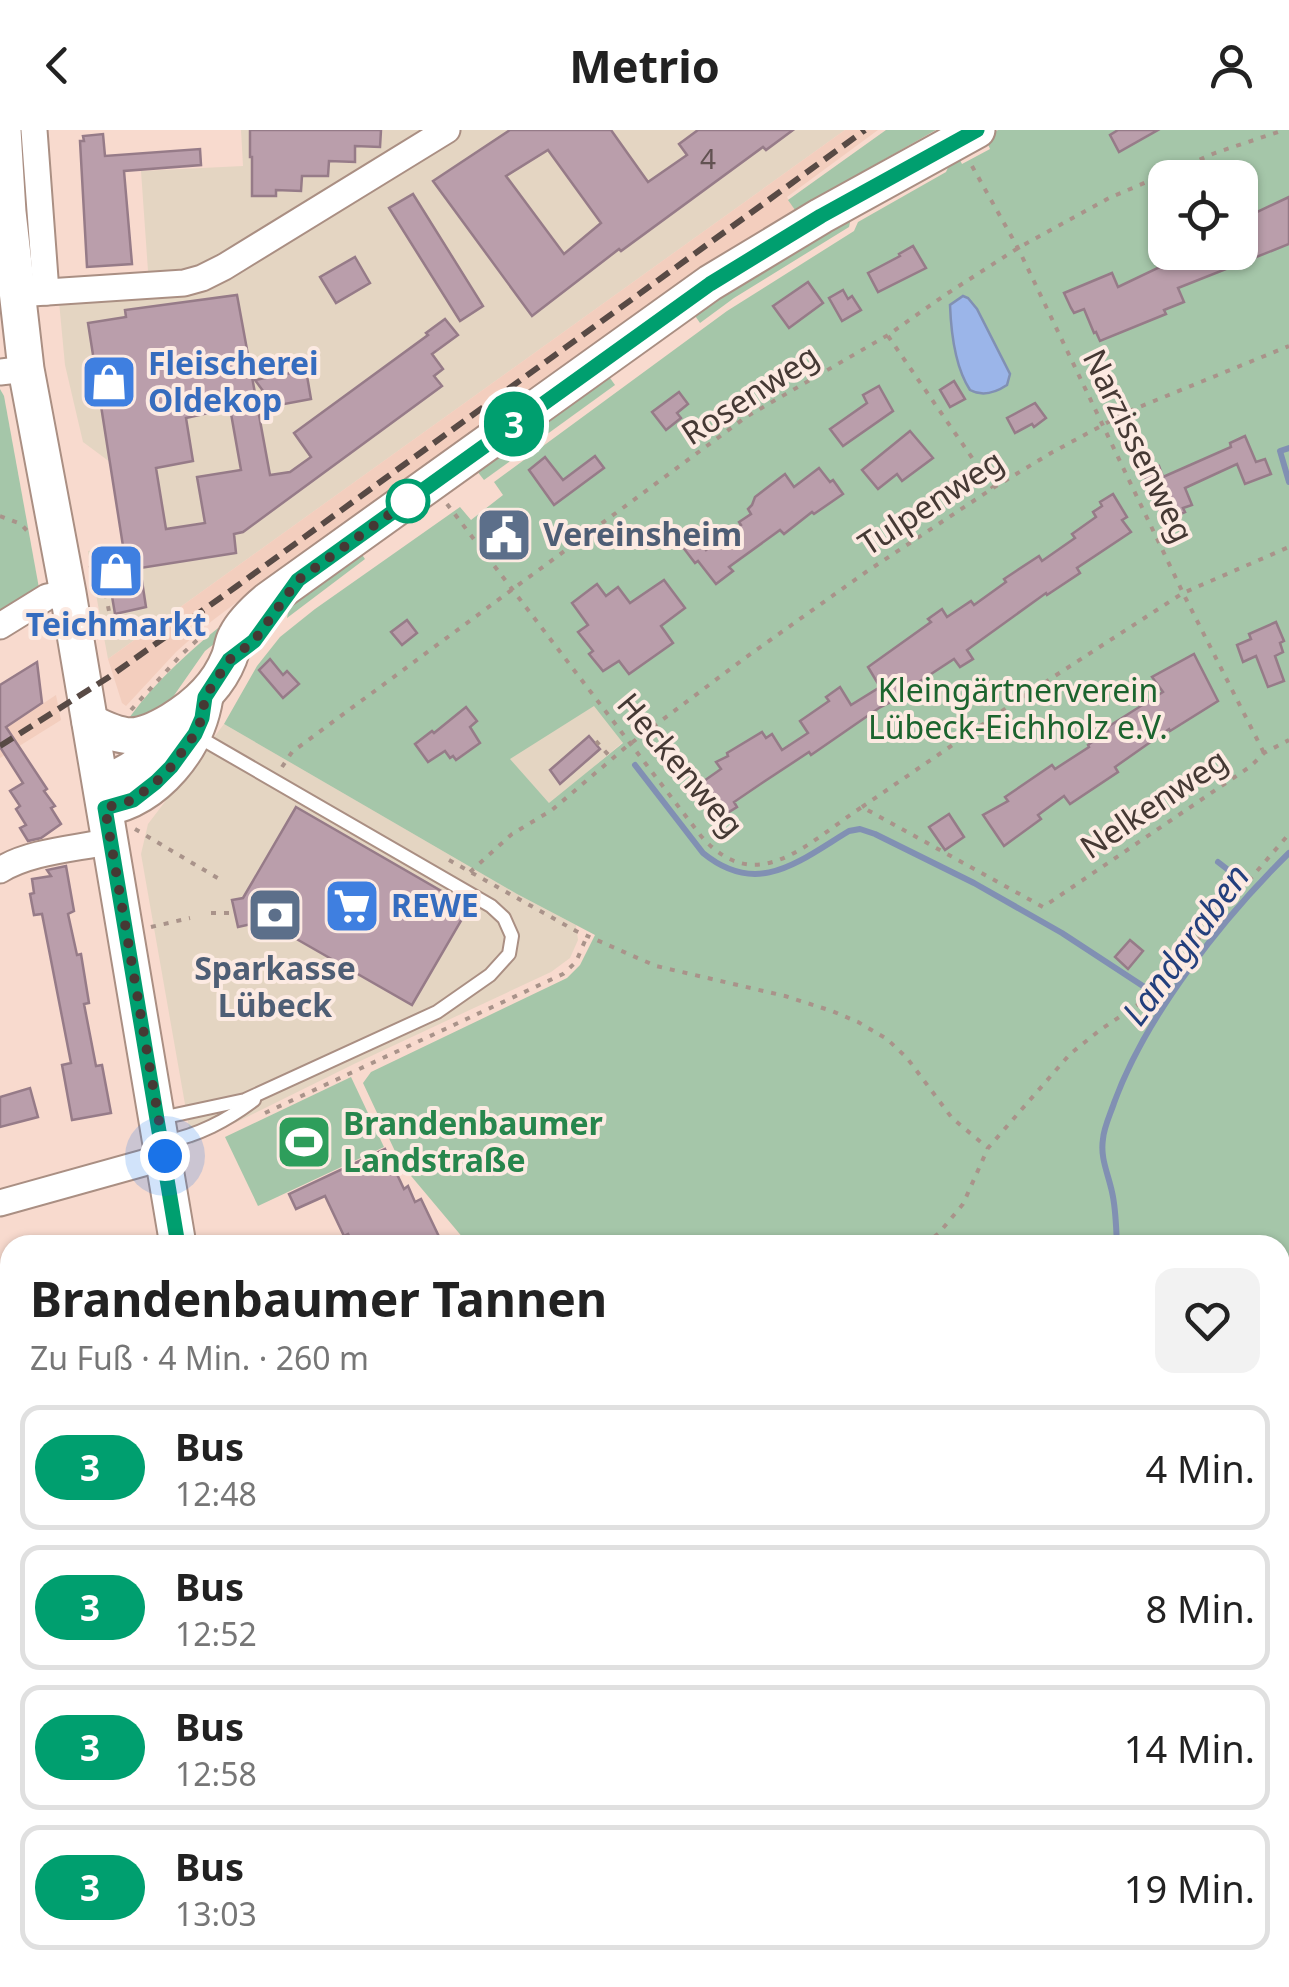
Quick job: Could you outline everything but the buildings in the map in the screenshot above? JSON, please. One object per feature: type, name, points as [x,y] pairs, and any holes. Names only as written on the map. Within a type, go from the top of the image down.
[{"type":"street","points":[[3,130],[8,212],[32,293]]},
{"type":"street","points":[[34,130],[32,293],[13,370],[68,593],[90,722],[112,815],[176,1235]]},
{"type":"street","points":[[32,293],[202,278],[406,143],[447,130]]},
{"type":"street","points":[[0,870],[112,815],[171,767],[195,715],[229,660],[254,641],[298,580],[710,284],[821,216],[973,145]]},
{"type":"street","points":[[0,626],[47,597],[68,593]]},
{"type":"street","points":[[90,722],[110,732],[141,736],[195,715]]},
{"type":"street","points":[[0,1204],[162,1139]]},
{"type":"lane","points":[[162,1139],[437,1012],[490,975],[508,954],[512,936],[504,918],[491,906],[195,715]]},
{"type":"lane","points":[[162,1139],[188,1138],[215,1126],[264,1092]]},
{"type":"path","name":"Rosenweg","points":[[282,767],[292,752],[746,418],[888,335],[1018,248],[1109,198],[1214,152],[1284,130]]},
{"type":"path","name":"Narzissenweg","points":[[973,145],[1018,248],[1264,753]]},
{"type":"path","points":[[888,335],[993,488]]},
{"type":"path","name":"Tulpenweg","points":[[470,872],[512,834],[552,810],[628,746],[790,626],[993,488],[1150,402],[1289,346]]},
{"type":"path","name":"Heckenweg","points":[[453,512],[628,746],[710,846],[721,856],[762,866],[778,861],[862,807],[1183,592],[1289,547]]},
{"type":"path","points":[[0,516],[21,524],[30,533]]},
{"type":"path","points":[[96,567],[100,566],[111,621]]},
{"type":"path","points":[[127,716],[181,655],[214,625]]},
{"type":"path","points":[[596,740],[612,759]]},
{"type":"path","name":"Nelkenweg","points":[[862,807],[1043,906],[1252,766],[1264,753],[1289,740]]},
{"type":"path","points":[[112,815],[221,880]]},
{"type":"path","points":[[936,1235],[964,1204],[988,1148],[1070,1054],[1154,994],[1289,834]]},
{"type":"path","points":[[211,913],[234,913]]},
{"type":"path","points":[[150,928],[190,918]]},
{"type":"path","points":[[588,936],[656,966],[785,996],[858,1022],[897,1049],[952,1118],[988,1148]]},
{"type":"shaded area","points":[[241,130],[845,130],[108,659],[88,551],[123,545],[110,462],[83,442],[65,365],[58,291],[149,285],[141,171],[243,166]]},
{"type":"shaded area","points":[[845,130],[878,130],[787,197],[795,210],[699,269],[275,573],[204,627],[126,706],[122,703],[108,659]]},
{"type":"shaded area","points":[[56,695],[61,720],[0,758],[0,732]]},
{"type":"shaded area","points":[[594,705],[623,742],[550,804],[509,759]]},
{"type":"shaded area","points":[[224,724],[576,925],[578,940],[570,958],[551,972],[192,1144],[141,854],[148,824]]},
{"type":"green space","points":[[886,130],[936,130],[795,210],[788,200]]},
{"type":"green space","name":"Kleingärtnerverein Lübeck-Eichholz e.V.","points":[[998,130],[1289,130],[1289,1235],[461,1235],[401,1164],[363,1083],[371,1072],[567,978],[580,965],[595,935],[224,724],[257,666],[280,637],[315,609],[460,507],[471,520],[503,495],[494,482],[727,311],[854,231],[858,222],[946,172],[950,163],[959,158],[962,164],[990,149],[985,137]],"holes":[[[594,706],[623,743],[549,803],[510,759]]]},
{"type":"green space","points":[[851,218],[849,227],[700,323],[691,310]]},
{"type":"green space","points":[[605,371],[615,385],[484,480],[473,466]]},
{"type":"green space","points":[[0,389],[39,588],[0,612]]},
{"type":"green space","points":[[358,549],[365,559],[287,618],[306,589]]},
{"type":"green space","points":[[233,616],[229,632],[205,651],[159,717],[129,718],[177,664]]},
{"type":"green space","name":"Brandenbaumer Landstraße","points":[[351,1077],[384,1147],[258,1206],[225,1137]]},
{"type":"water","points":[[963,296],[977,309],[1010,374],[1007,385],[993,392],[970,390],[957,360],[950,305]]},
{"type":"waterway","points":[[1289,448],[1280,451],[1289,482]]},
{"type":"waterway","points":[[635,765],[703,853],[723,866],[742,873],[778,870],[849,831],[860,829],[974,883],[1062,933],[1149,990]]},
{"type":"waterway","name":"Landgraben","points":[[1116,1235],[1102,1146],[1107,1121],[1128,1070],[1189,969],[1238,907],[1289,853]]},
{"type":"waterway","points":[[1218,862],[1236,876]]},
{"type":"railway","points":[[0,746],[109,677],[237,586],[865,130]]},
{"type":"bus line","name":"3","points":[[177,1235],[105,808],[133,800],[171,767],[195,734],[205,697],[229,660],[254,641],[298,580],[710,284],[821,216],[977,130]]},
{"type":"place","name":"Fleischerei Oldekop","points":[[109,382]]},
{"type":"place","name":"Vereinsheim","points":[[504,535]]},
{"type":"place","name":"Teichmarkt","points":[[116,571]]},
{"type":"place","name":"REWE","points":[[352,906]]},
{"type":"place","name":"Sparkasse Lübeck","points":[[275,915]]},
{"type":"place","name":"Brandenbaumer Landstraße","points":[[304,1142]]},
{"type":"route","points":[[165,1156],[105,808],[133,800],[171,767],[195,734],[205,697],[229,660],[254,641],[298,580],[408,501]]}]
